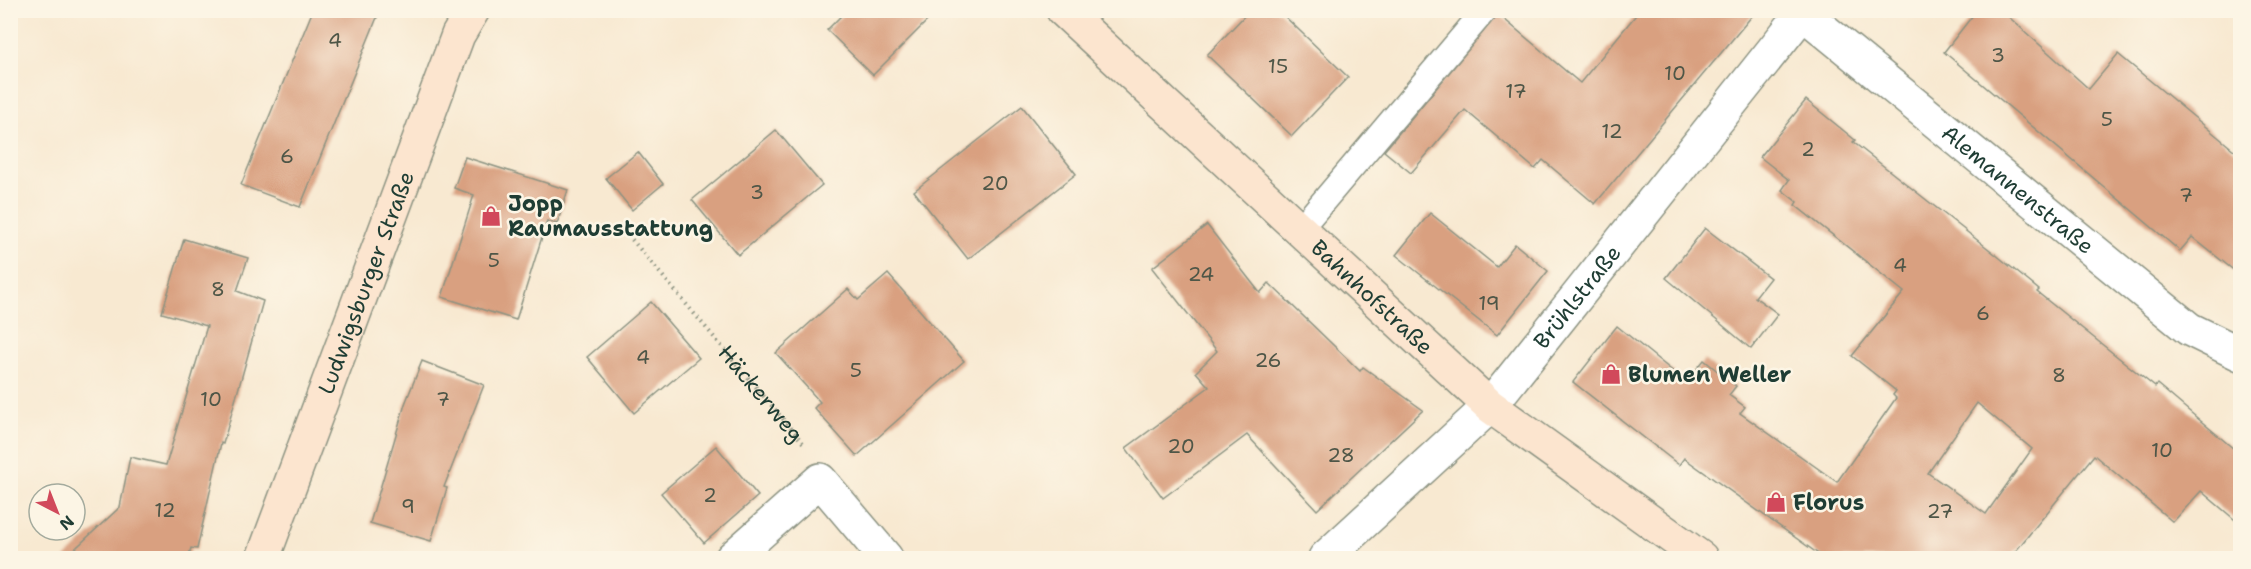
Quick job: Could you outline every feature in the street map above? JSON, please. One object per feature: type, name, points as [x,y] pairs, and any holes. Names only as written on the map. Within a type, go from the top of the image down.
[{"type":"street","name":"Ludwigsburger Straße","points":[[263,558],[458,35],[473,10]]},
{"type":"street","name":"Bahnhofstraße","points":[[1063,10],[1490,406],[1701,558]]},
{"type":"street","name":"Alemannenstraße","points":[[1804,12],[2189,329],[2241,354]]},
{"type":"street","name":"Brühlstraße","points":[[1325,558],[1490,406],[1804,12]]},
{"type":"street","points":[[732,558],[820,480],[886,558]]},
{"type":"lane","points":[[1299,230],[1485,10]]},
{"type":"path","name":"Häckerweg","points":[[628,235],[804,443],[820,480]]},
{"type":"building","points":[[313,10],[380,10],[300,207],[241,185]]},
{"type":"building","points":[[847,10],[938,10],[873,75],[827,30]]},
{"type":"building","points":[[1250,10],[1278,10],[1348,77],[1292,136],[1207,55]]},
{"type":"building","points":[[1640,10],[1757,10],[1595,204],[1543,160],[1535,169],[1465,110],[1411,173],[1384,151],[1498,14],[1580,83]]},
{"type":"building","points":[[1977,10],[2001,10],[2089,89],[2118,54],[2241,156],[2241,276],[2192,237],[2180,251],[1944,52]]},
{"type":"building","points":[[1806,100],[1855,140],[1853,142],[1995,254],[2039,290],[2037,292],[2155,387],[2157,384],[2241,455],[2241,525],[2201,491],[2173,522],[2094,455],[2010,558],[1824,558],[1684,458],[1679,465],[1573,382],[1617,326],[1686,382],[1704,360],[1736,386],[1729,395],[1745,407],[1740,413],[1837,482],[1896,398],[1893,395],[1896,391],[1852,356],[1904,292],[1795,205],[1797,202],[1782,190],[1789,180],[1760,157]],"holes":[[[1977,403],[2032,449],[1986,514],[1928,473]]]},
{"type":"building","points":[[1022,106],[1076,174],[968,259],[914,191]]},
{"type":"building","points":[[776,130],[822,185],[738,255],[692,200]]},
{"type":"building","points":[[638,152],[663,184],[632,210],[606,178]]},
{"type":"building","points":[[465,157],[568,190],[557,224],[547,221],[516,320],[442,297],[474,195],[454,188]]},
{"type":"building","points":[[1430,213],[1497,267],[1515,244],[1548,271],[1497,335],[1396,255]]},
{"type":"building","points":[[1207,225],[1260,293],[1269,283],[1360,371],[1363,367],[1423,410],[1317,510],[1247,435],[1163,498],[1126,448],[1209,387],[1196,372],[1217,351],[1152,268]]},
{"type":"building","points":[[1705,228],[1770,278],[1755,297],[1778,314],[1751,349],[1666,278]]},
{"type":"building","points":[[184,239],[248,258],[237,291],[263,301],[223,444],[221,443],[197,549],[191,548],[188,558],[65,558],[82,542],[87,542],[87,538],[120,507],[130,457],[166,465],[207,326],[162,313]]},
{"type":"building","points":[[888,274],[964,361],[857,456],[814,408],[820,402],[776,353],[848,289],[858,300]]},
{"type":"building","points":[[651,302],[699,358],[634,413],[587,357]]},
{"type":"building","points":[[422,361],[484,385],[444,487],[447,488],[431,541],[370,523],[405,404]]},
{"type":"building","points":[[716,446],[758,496],[704,543],[661,493]]},
{"type":"place","name":"Jopp Raumausstattung","points":[[491,216]]},
{"type":"place","name":"Blumen Weller","points":[[1611,374]]},
{"type":"place","name":"Florus","points":[[1776,502]]}]
